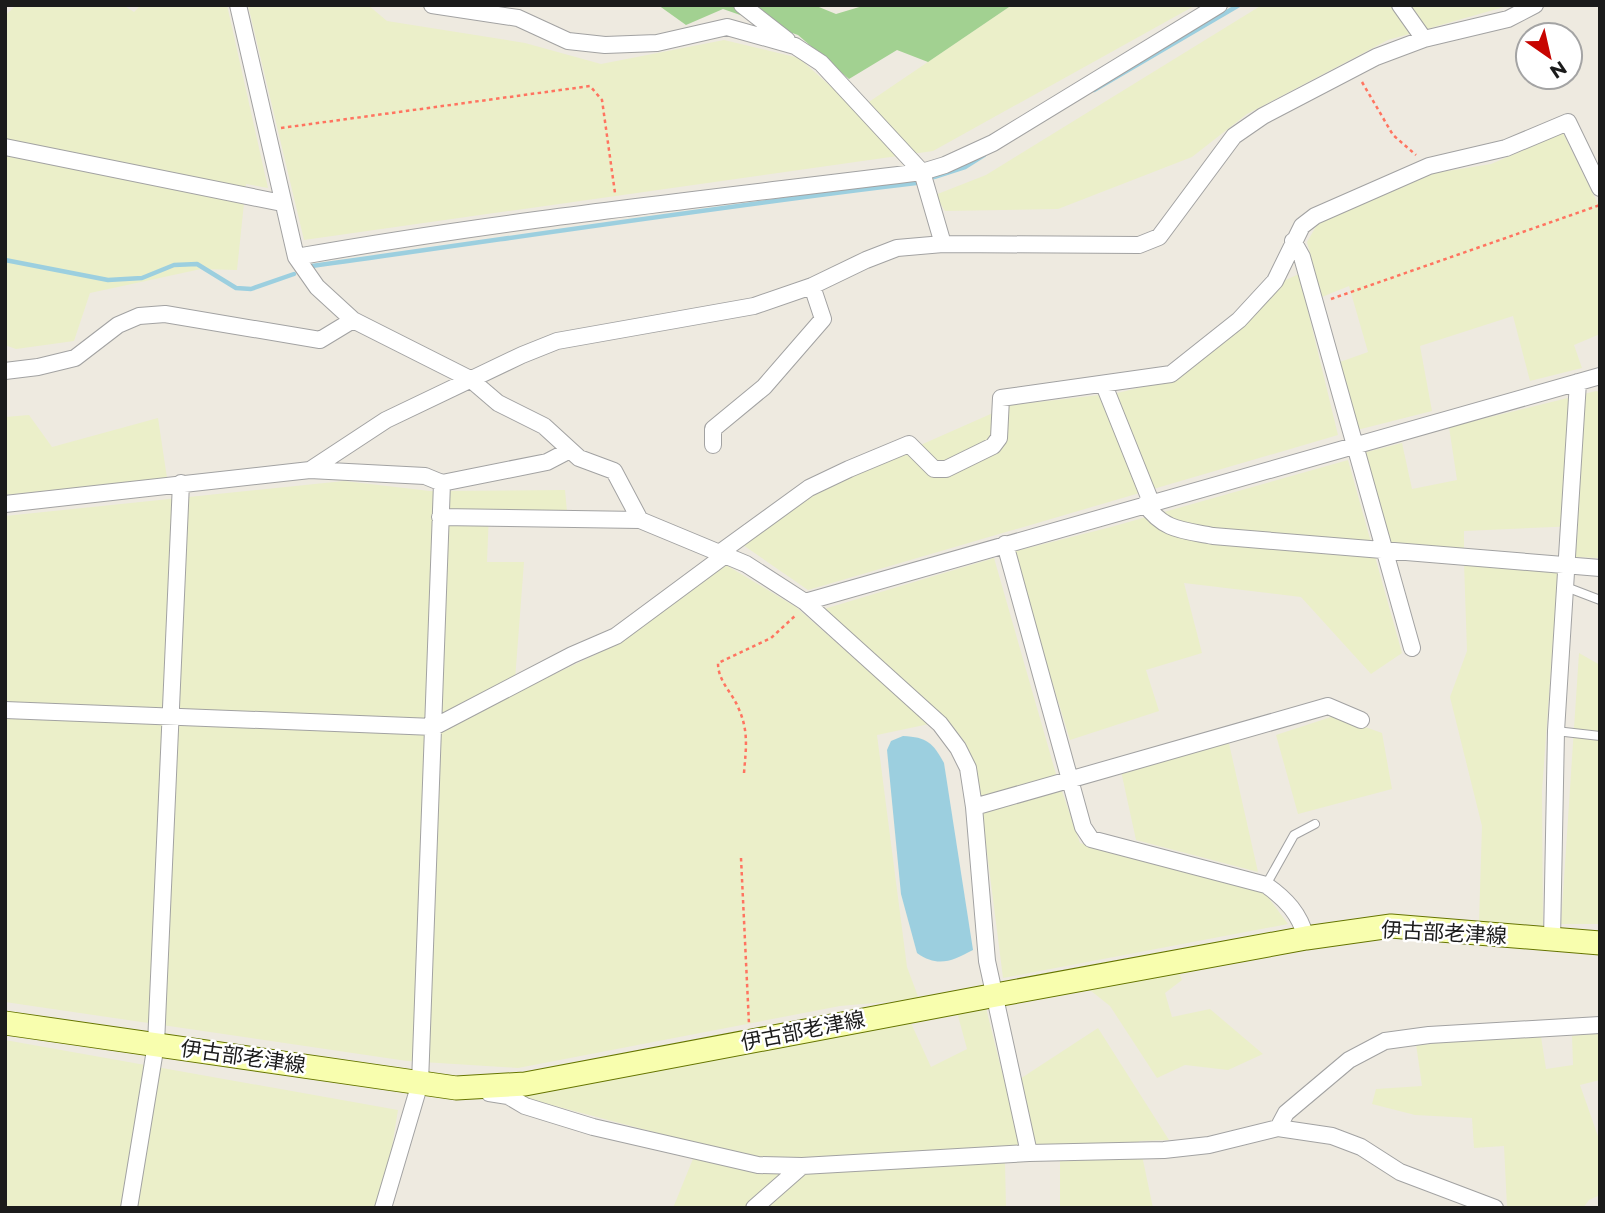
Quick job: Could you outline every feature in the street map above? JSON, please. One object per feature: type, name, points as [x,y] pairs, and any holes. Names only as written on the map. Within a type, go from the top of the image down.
[{"type":"main road","name":"伊古部老津線","points":[[5,1023],[456,1088],[525,1084],[1306,938],[1391,926],[1600,943]]},
{"type":"street","points":[[238,5],[296,257],[317,287],[353,320],[470,379],[498,402],[544,426],[579,458],[614,471],[640,520]]},
{"type":"street","points":[[432,5],[477,9],[518,18],[568,41],[605,45],[657,43],[727,27],[795,46]]},
{"type":"street","points":[[742,5],[821,64],[922,172],[943,244]]},
{"type":"street","points":[[296,257],[617,210],[922,172],[945,165],[993,143],[1219,5]]},
{"type":"street","points":[[1400,5],[1424,39]]},
{"type":"street","points":[[310,470],[386,420],[557,341],[754,306],[812,286],[897,248],[943,244],[1139,245],[1159,237],[1234,136],[1263,116],[1376,57],[1424,39],[1508,19],[1535,5]]},
{"type":"street","points":[[5,710],[434,727],[572,655],[616,636],[810,488],[849,468],[909,444],[934,469],[946,469],[993,446],[999,438],[1001,398],[1171,374],[1239,320],[1275,281],[1302,226],[1315,216],[1429,166],[1506,148],[1568,122],[1600,188]]},
{"type":"street","points":[[5,147],[282,203]]},
{"type":"street","points":[[1293,241],[1302,257],[1412,648]]},
{"type":"street","points":[[713,445],[713,429],[764,387],[823,318],[812,286]]},
{"type":"street","points":[[5,371],[75,358],[118,325],[139,316],[165,314],[320,340],[353,320]]},
{"type":"street","points":[[805,602],[1600,376]]},
{"type":"street","points":[[1552,940],[1556,732],[1578,382]]},
{"type":"street","points":[[1104,385],[1155,518],[1172,528],[1213,536],[1600,568]]},
{"type":"street","points":[[5,504],[310,470],[425,476],[442,483],[547,462],[570,450]]},
{"type":"street","points":[[129,1208],[156,1044],[181,483]]},
{"type":"street","points":[[383,1208],[420,1083],[442,483]]},
{"type":"street","points":[[440,517],[640,520],[746,564],[805,602],[940,724],[958,748],[968,768],[974,807],[987,961],[1029,1153]]},
{"type":"street","points":[[1005,544],[1083,827],[1091,839],[1266,884],[1284,898],[1302,923],[1306,938]]},
{"type":"street","points":[[974,807],[1328,706],[1361,720]]},
{"type":"street","points":[[1278,1128],[1286,1113],[1349,1060],[1385,1041],[1429,1035],[1600,1025]]},
{"type":"street","points":[[456,1088],[508,1096],[525,1106],[593,1127],[758,1165],[802,1166],[1029,1153],[1164,1150],[1209,1145],[1278,1128],[1332,1136],[1361,1147],[1400,1172],[1495,1208]]},
{"type":"street","points":[[754,1208],[802,1166]]},
{"type":"lane","points":[[1566,587],[1600,600]]},
{"type":"lane","points":[[1556,732],[1600,736]]},
{"type":"lane","points":[[1266,884],[1294,835],[1315,824]]},
{"type":"path","points":[[1353,68],[1393,135],[1429,166]]},
{"type":"path","points":[[267,130],[590,86],[602,100],[617,210]]},
{"type":"path","points":[[1315,304],[1600,205]]},
{"type":"path","points":[[744,773],[747,732],[737,706],[718,675],[718,663],[771,638],[794,618],[805,602]]},
{"type":"path","points":[[741,858],[750,1041]]},
{"type":"green space","points":[[16,5],[123,5],[134,12],[141,5],[227,5],[268,188],[246,184],[237,270],[201,269],[90,293],[74,341],[16,349],[5,345],[5,16]]},
{"type":"green space","points":[[248,5],[368,5],[387,21],[525,43],[601,64],[724,40],[799,58],[857,110],[1012,5],[1196,5],[933,151],[304,240]]},
{"type":"green space","points":[[658,5],[814,5],[836,14],[866,5],[1012,5],[928,62],[897,50],[849,79],[798,35],[723,9],[686,25]]},
{"type":"green space","points":[[1262,5],[1511,5],[1388,40],[1247,114],[1192,157],[1058,209],[945,211],[935,195],[986,175]]},
{"type":"green space","points":[[1563,133],[1600,208],[1600,334],[1574,345],[1582,368],[1530,381],[1513,316],[1420,346],[1432,411],[1357,430],[1340,362],[1368,352],[1349,286],[1322,297],[1307,242],[1318,223],[1435,173],[1491,164]]},
{"type":"green space","points":[[1299,274],[1338,435],[808,590],[743,545],[812,493],[1011,405],[1117,393],[1176,379],[1281,282]]},
{"type":"green space","points":[[1600,392],[1600,558],[1575,557],[1578,526],[1464,531],[1464,548],[1388,544],[1363,453],[1402,443],[1412,489],[1457,480],[1449,427]]},
{"type":"green space","points":[[29,415],[52,447],[158,418],[167,478],[5,495],[5,417]]},
{"type":"green space","points":[[1348,460],[1402,653],[1371,674],[1301,597],[1184,583],[1202,653],[1146,670],[1159,711],[1070,740],[1012,552]]},
{"type":"green space","points":[[344,481],[430,491],[565,490],[567,512],[489,513],[487,562],[524,562],[514,693],[597,654],[726,565],[796,607],[929,724],[877,735],[907,967],[919,999],[840,1006],[518,1068],[407,1061],[5,1002],[5,516]]},
{"type":"green space","points":[[994,558],[1056,774],[1080,843],[1256,888],[1268,897],[1288,924],[1003,978],[976,766],[965,742],[946,718],[824,609]]},
{"type":"green space","points":[[1464,563],[1558,572],[1542,791],[1543,925],[1479,922],[1482,826],[1450,697],[1467,651]]},
{"type":"green space","points":[[1579,653],[1600,665],[1600,924],[1561,924]]},
{"type":"green space","points":[[1334,716],[1382,733],[1392,789],[1298,814],[1276,735]]},
{"type":"green space","points":[[1228,739],[1258,872],[1136,840],[1121,771]]},
{"type":"green space","points":[[1176,966],[1182,980],[1165,993],[1172,1017],[1210,1009],[1263,1054],[1228,1070],[1185,1065],[1157,1078],[1110,1006],[1081,983]]},
{"type":"green space","points":[[986,1008],[1006,1088],[1098,1028],[1169,1140],[1139,1141],[1153,1208],[1060,1208],[1060,1160],[1005,1163],[1006,1208],[673,1208],[699,1144],[502,1092],[910,1021],[931,1067],[967,1049],[957,1012]]},
{"type":"green space","points":[[1600,1033],[1600,1080],[1580,1085],[1600,1142],[1600,1195],[1589,1200],[1583,1208],[1507,1207],[1504,1146],[1474,1148],[1472,1118],[1415,1115],[1372,1104],[1376,1089],[1422,1086],[1416,1044],[1541,1037],[1546,1069],[1573,1065],[1572,1036]]},
{"type":"green space","points":[[5,1040],[398,1110],[382,1208],[5,1208]]},
{"type":"water","points":[[903,736],[928,742],[944,763],[973,950],[945,961],[938,962],[917,953],[901,894],[887,750],[891,741]]},
{"type":"waterway","points":[[1094,90],[1239,5]]},
{"type":"waterway","points":[[934,177],[965,167],[984,155]]},
{"type":"waterway","points":[[312,266],[689,212],[916,183]]},
{"type":"waterway","points":[[5,260],[108,280],[142,278],[174,265],[197,264],[236,288],[251,289],[294,274]]}]
